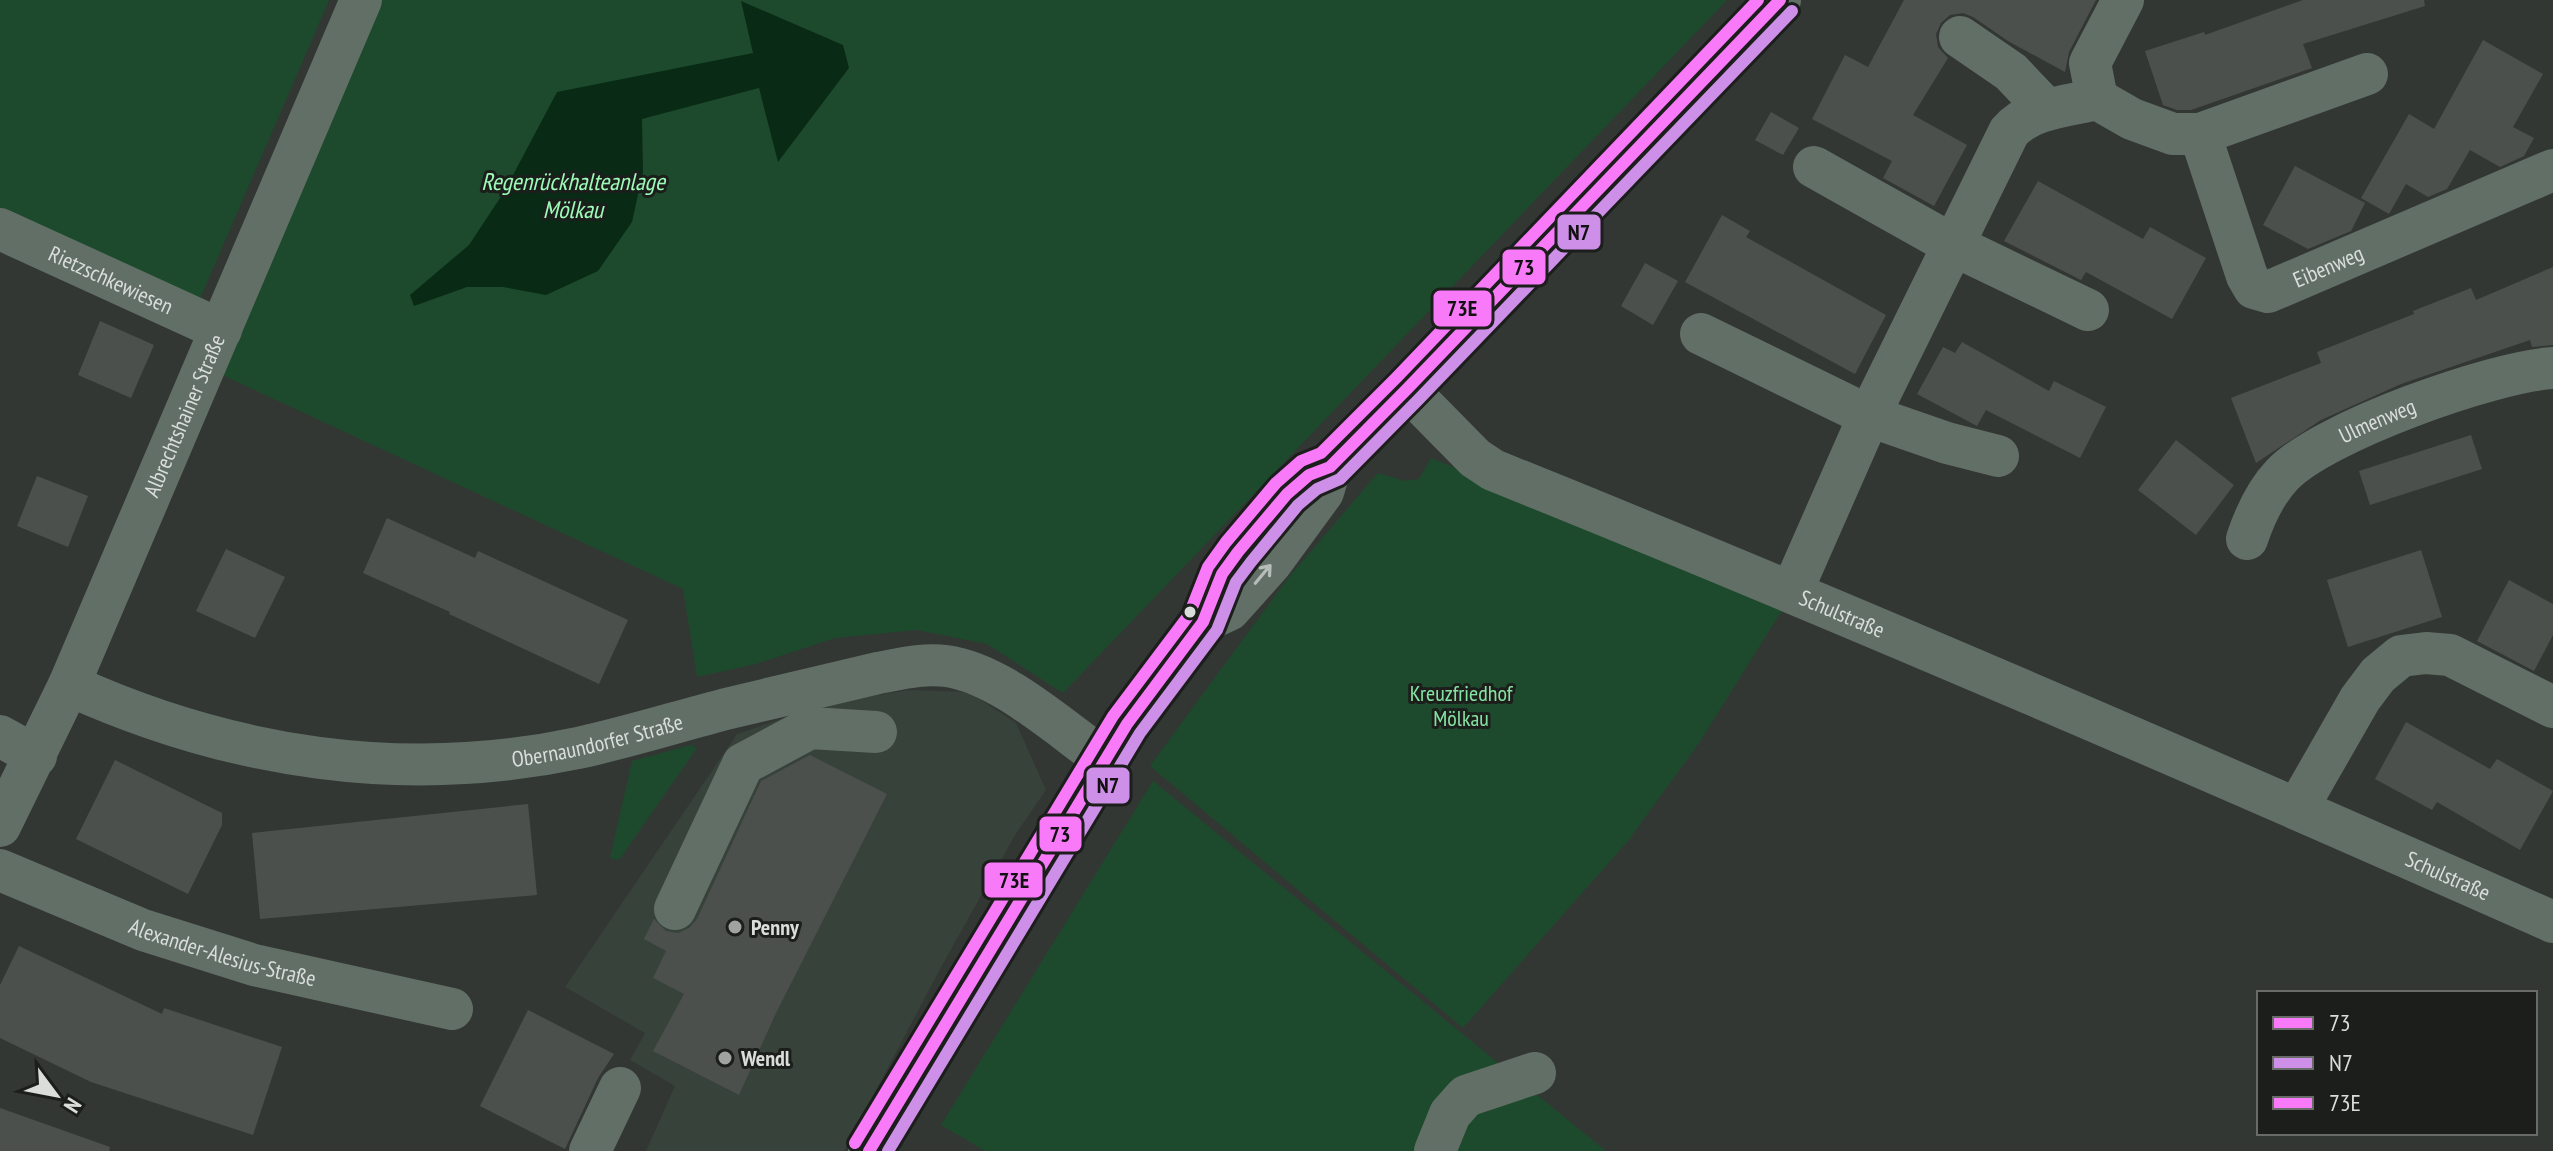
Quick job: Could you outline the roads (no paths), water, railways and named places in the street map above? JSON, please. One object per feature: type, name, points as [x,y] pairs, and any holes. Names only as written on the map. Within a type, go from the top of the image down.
[{"type":"street","name":"Albrechtshainer Straße","points":[[0,826],[69,685],[361,0]]},
{"type":"street","points":[[869,1151],[1127,724],[1203,622],[1229,610],[1271,563],[1323,492],[1330,467],[1780,0]]},
{"type":"street","points":[[2097,99],[2090,63],[2123,0]]},
{"type":"street","points":[[1960,37],[2011,72],[2047,110]]},
{"type":"street","points":[[1792,591],[1869,416],[2009,132],[2016,124],[2047,110],[2097,99],[2132,119],[2173,134],[2200,134],[2367,74]]},
{"type":"street","name":"Eibenweg","points":[[2200,134],[2247,276],[2254,288],[2268,292],[2553,170]]},
{"type":"street","points":[[1814,167],[1953,245],[2088,310]]},
{"type":"street","name":"Rietzschkewiesen","points":[[0,229],[221,330]]},
{"type":"street","points":[[1701,334],[1869,416],[1947,443],[1998,456]]},
{"type":"street","name":"Ulmenweg","points":[[2247,539],[2257,509],[2283,473],[2326,444],[2403,409],[2467,388],[2553,368]]},
{"type":"street","name":"Schulstraße","points":[[1407,389],[1475,458],[1493,470],[1792,591],[2553,922]]},
{"type":"street","points":[[2297,809],[2360,699],[2378,675],[2401,656],[2426,653],[2450,655],[2553,707]]},
{"type":"street","name":"Obernaundorfer Straße","points":[[69,685],[118,707],[168,724],[281,754],[334,762],[405,765],[515,758],[577,748],[878,673],[921,665],[944,666],[973,673],[998,684],[1105,760]]},
{"type":"street","points":[[675,909],[743,764],[810,728],[876,732]]},
{"type":"street","points":[[0,736],[36,756]]},
{"type":"street","name":"Alexander-Alesius-Straße","points":[[0,870],[143,930],[254,965],[452,1009]]},
{"type":"street","points":[[1435,1151],[1450,1114],[1466,1096],[1535,1073]]},
{"type":"street","points":[[590,1151],[620,1088]]},
{"type":"water","name":"Regenrückhalteanlage Mölkau","points":[[741,1],[843,45],[849,68],[778,162],[759,88],[642,119],[643,172],[632,222],[598,271],[546,295],[503,287],[467,287],[414,306],[410,295],[469,245],[504,192],[557,92],[753,53]]},
{"type":"place","name":"Penny","points":[[735,927]]},
{"type":"place","name":"Wendl","points":[[725,1058]]},
{"type":"park label","name":"Kreuzfriedhof Mölkau","points":[[1461,706]]}]
